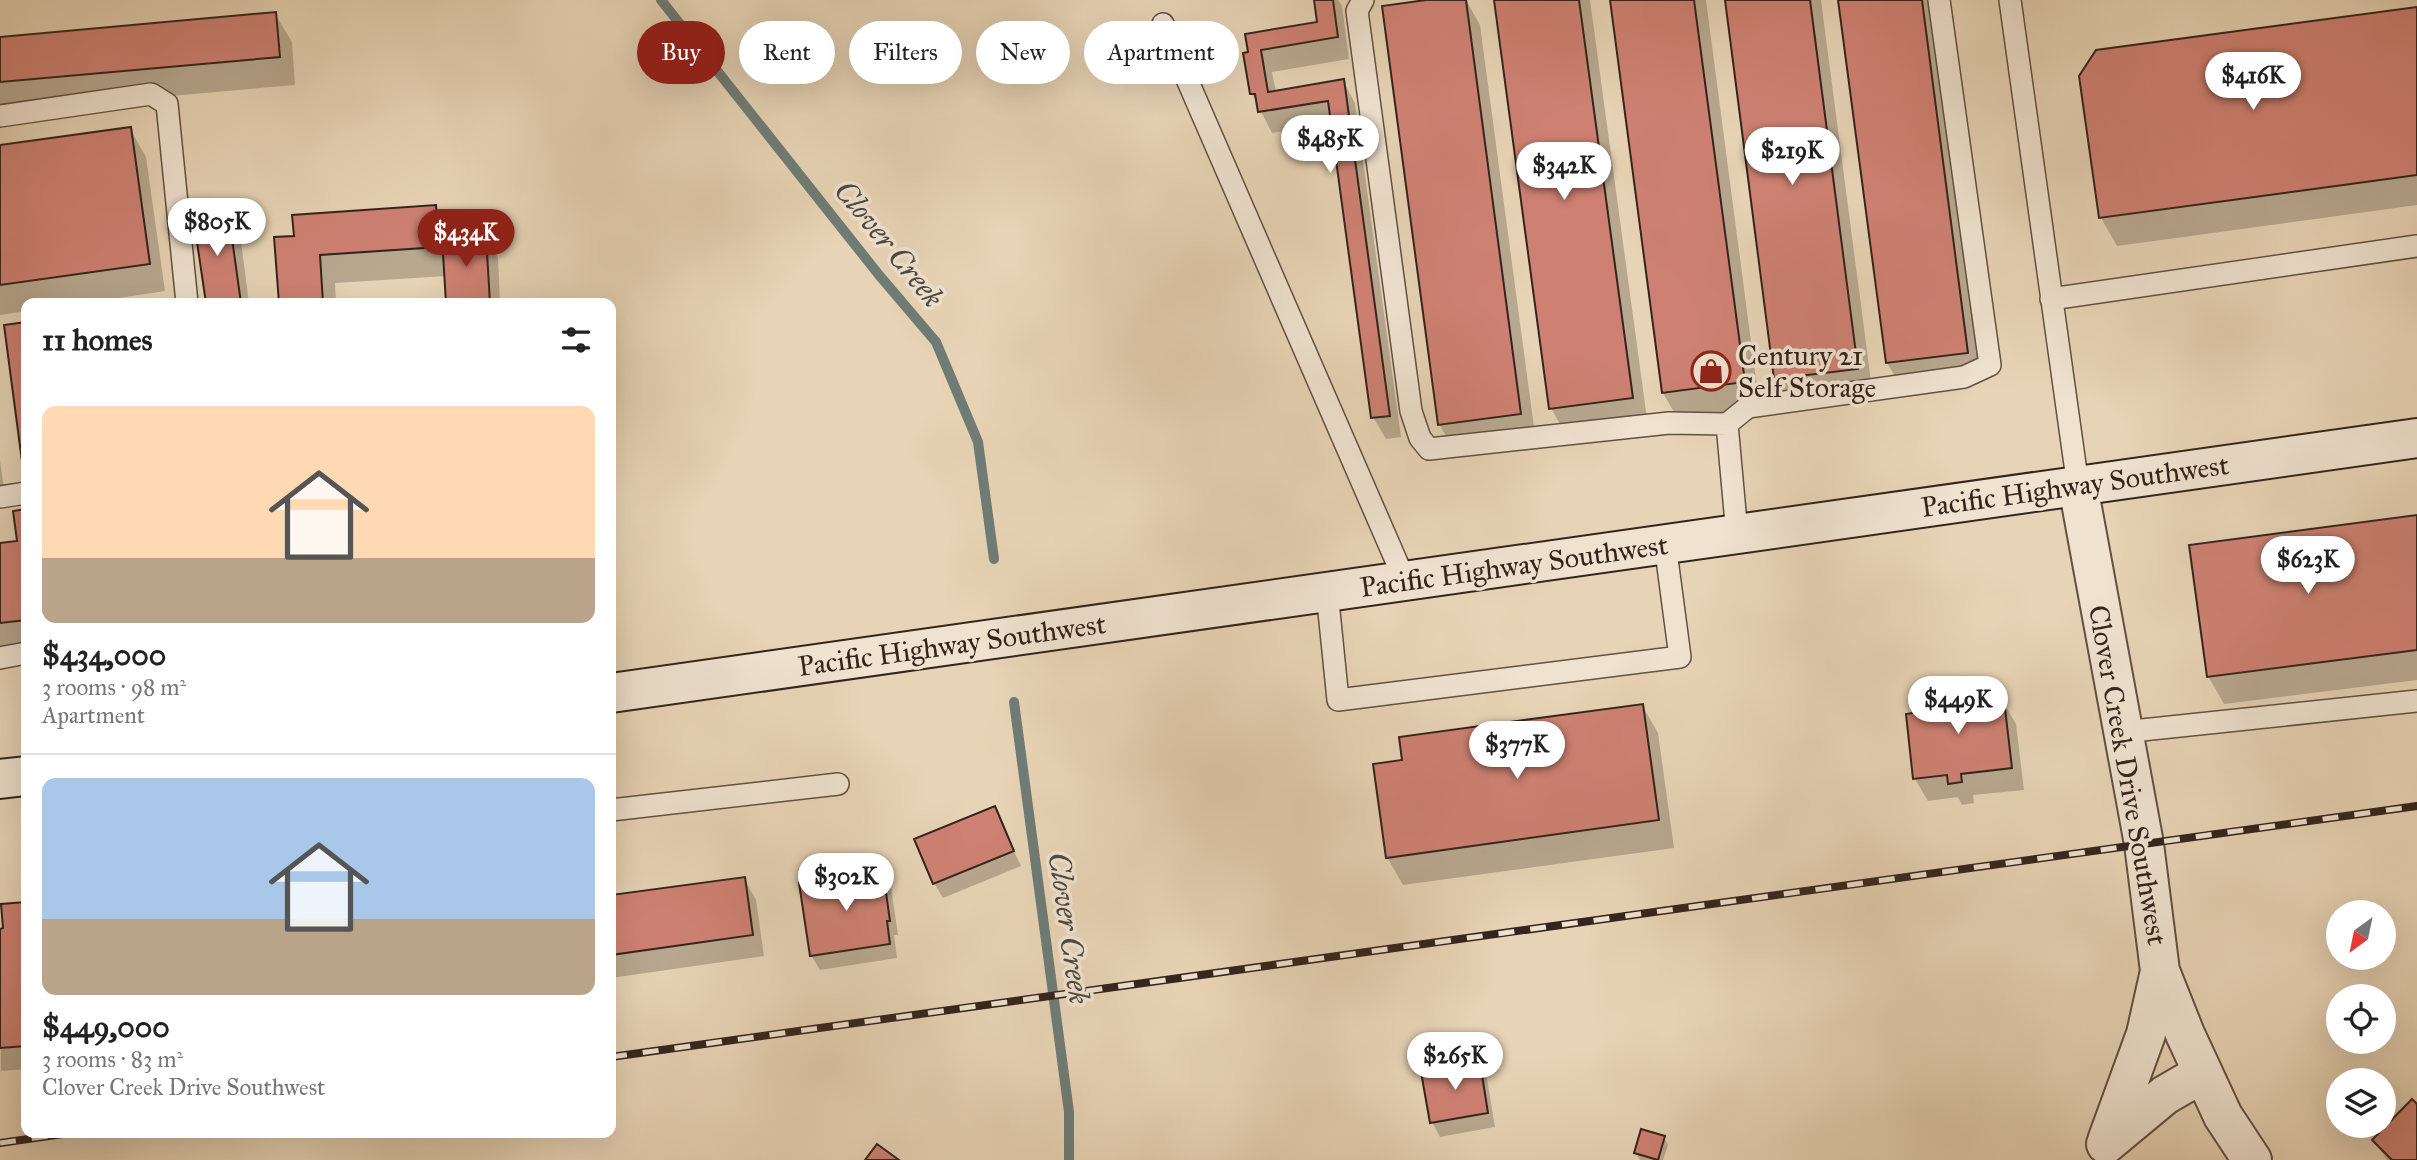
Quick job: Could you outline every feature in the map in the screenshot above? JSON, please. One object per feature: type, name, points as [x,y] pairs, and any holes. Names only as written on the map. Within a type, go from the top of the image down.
[{"type":"street","name":"Pacific Highway Southwest","points":[[616,692],[2417,438]]},
{"type":"street","name":"Clover Creek Drive Southwest","points":[[2078,486],[2144,844],[2160,971],[2146,1034],[2105,1151]]},
{"type":"street","points":[[0,779],[21,777]]},
{"type":"street","points":[[2160,971],[2222,1116],[2252,1160]]},
{"type":"street","name":"Clover Creek Drive Southwest","points":[[2105,1151],[2165,1095],[2203,1073]]},
{"type":"lane","points":[[1363,0],[1357,11],[1411,411],[1420,438],[1429,449],[1669,423],[1727,424],[1748,407],[1964,377],[1990,365],[1939,0]]},
{"type":"lane","points":[[2010,0],[2078,486]]},
{"type":"lane","points":[[1189,84],[1405,581]]},
{"type":"lane","points":[[0,116],[151,94],[167,104],[186,298]]},
{"type":"lane","points":[[2051,299],[2417,246]]},
{"type":"lane","points":[[1727,424],[1737,534]]},
{"type":"lane","points":[[0,496],[21,494]]},
{"type":"lane","points":[[1327,592],[1338,700],[1680,657],[1665,544]]},
{"type":"lane","points":[[0,658],[21,654]]},
{"type":"lane","points":[[2123,732],[2417,701]]},
{"type":"lane","points":[[616,809],[838,784]]},
{"type":"building","points":[[1314,0],[1333,0],[1338,37],[1261,50],[1268,92],[1344,79],[1390,416],[1371,418],[1328,101],[1258,112],[1255,94],[1250,94],[1243,53],[1248,52],[1245,34],[1317,22]]},
{"type":"building","points":[[1426,0],[1466,0],[1521,414],[1438,425],[1382,6]]},
{"type":"building","points":[[1494,0],[1579,0],[1633,398],[1549,409]]},
{"type":"building","points":[[1610,0],[1694,0],[1745,382],[1662,393]]},
{"type":"building","points":[[1725,0],[1810,0],[1858,369],[1774,379]]},
{"type":"building","points":[[1838,0],[1922,0],[1968,353],[1886,363]]},
{"type":"building","points":[[2417,7],[2417,175],[2099,218],[2079,76],[2096,50]]},
{"type":"building","points":[[276,12],[280,57],[0,82],[0,37]]},
{"type":"building","points":[[131,127],[150,264],[0,285],[0,145]]},
{"type":"building","points":[[436,205],[439,247],[320,255],[323,298],[279,298],[274,237],[294,236],[292,215]]},
{"type":"building","points":[[228,210],[240,298],[205,298],[193,215]]},
{"type":"building","points":[[486,235],[490,298],[446,298],[442,237]]},
{"type":"building","points":[[21,323],[21,454],[4,325]]},
{"type":"building","points":[[21,510],[21,621],[0,623],[0,543],[17,541],[13,511]]},
{"type":"building","points":[[2417,515],[2417,650],[2207,677],[2189,545]]},
{"type":"building","points":[[1994,691],[1995,702],[2004,700],[2012,768],[1961,774],[1962,782],[1948,784],[1947,775],[1913,779],[1906,714],[1913,713],[1911,702]]},
{"type":"building","points":[[1643,704],[1659,820],[1386,858],[1373,764],[1402,760],[1399,737]]},
{"type":"building","points":[[995,806],[1014,851],[933,884],[914,839]]},
{"type":"building","points":[[883,871],[890,921],[887,921],[890,944],[810,956],[799,883]]},
{"type":"building","points":[[745,877],[753,935],[616,954],[616,894]]},
{"type":"building","points":[[21,902],[21,1046],[0,1048],[0,929],[3,928],[1,904]]},
{"type":"building","points":[[1480,1062],[1488,1113],[1430,1123],[1421,1072]]},
{"type":"building","points":[[2412,1099],[2417,1104],[2417,1160],[2392,1160],[2372,1140],[2396,1138],[2396,1115]]},
{"type":"building","points":[[1641,1129],[1665,1136],[1658,1160],[1634,1153]]},
{"type":"building","points":[[877,1144],[899,1160],[865,1160]]},
{"type":"waterway","name":"Clover Creek","points":[[661,0],[879,275],[936,342],[978,442],[994,559]]},
{"type":"waterway","name":"Clover Creek","points":[[1014,702],[1069,1112],[1069,1160]]},
{"type":"railway","points":[[616,1056],[2417,806]]},
{"type":"railway","points":[[0,1143],[35,1138]]},
{"type":"place","name":"Century 21 Self Storage","points":[[1711,371]]}]
